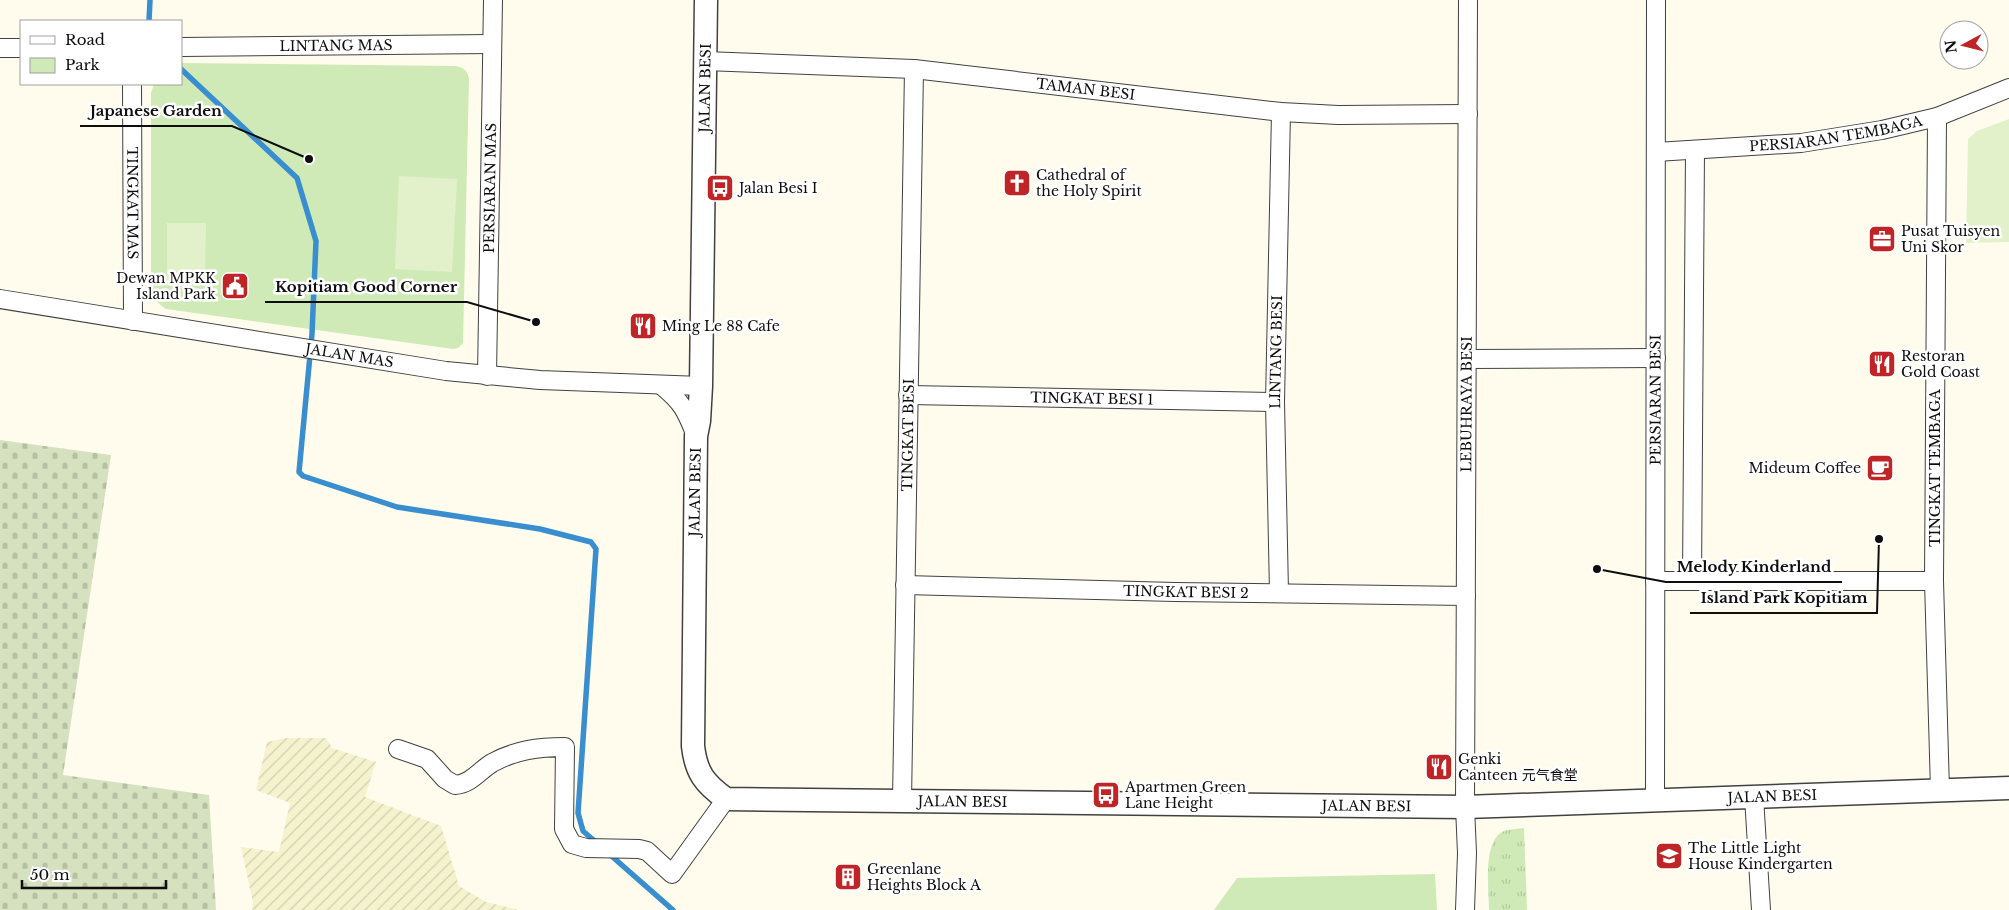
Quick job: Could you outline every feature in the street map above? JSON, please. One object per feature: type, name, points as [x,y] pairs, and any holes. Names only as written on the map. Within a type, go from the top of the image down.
[{"type":"street","name":"PERSIARAN MAS","points":[[487,376],[493,0]]},
{"type":"street","name":"JALAN BESI","points":[[706,0],[701,386],[700,420],[696,436],[693,746],[694,760],[701,775],[710,787],[726,800],[1465,807],[2009,788]]},
{"type":"street","name":"LEBUHRAYA BESI","points":[[1465,910],[1467,853],[1465,807],[1468,0]]},
{"type":"street","name":"PERSIARAN BESI","points":[[1655,800],[1656,0]]},
{"type":"street","name":"LINTANG MAS","points":[[182,47],[492,44]]},
{"type":"street","points":[[0,48],[20,48]]},
{"type":"street","name":"TAMAN BESI","points":[[705,61],[914,69],[1281,112],[1338,115],[1468,114]]},
{"type":"street","name":"TINGKAT BESI","points":[[902,801],[914,69]]},
{"type":"street","name":"TINGKAT MAS","points":[[132,85],[133,321]]},
{"type":"street","name":"PERSIARAN TEMBAGA","points":[[1656,152],[1801,143],[1882,130],[1937,117],[2009,88]]},
{"type":"street","name":"LINTANG BESI","points":[[1279,592],[1275,402],[1281,112]]},
{"type":"street","name":"TINGKAT TEMBAGA","points":[[1937,117],[1934,581],[1940,790]]},
{"type":"street","points":[[1692,581],[1695,150]]},
{"type":"street","name":"JALAN MAS","points":[[0,298],[446,371],[540,380],[701,386]]},
{"type":"street","points":[[1467,359],[1656,358]]},
{"type":"street","points":[[660,385],[678,399],[688,414],[696,436]]},
{"type":"street","name":"TINGKAT BESI 1","points":[[908,395],[1275,402]]},
{"type":"street","points":[[1656,581],[1934,581]]},
{"type":"street","name":"TINGKAT BESI 2","points":[[905,585],[1175,592],[1466,596]]},
{"type":"street","points":[[398,749],[427,759],[445,779],[456,785],[467,782],[492,763],[522,750],[538,747],[565,747],[564,829],[572,844],[586,848],[638,849],[646,851],[672,874],[726,800]]},
{"type":"street","points":[[1754,797],[1761,910]]},
{"type":"shaded area","points":[[286,738],[326,738],[332,748],[376,762],[365,797],[441,826],[459,886],[486,902],[519,910],[252,910],[253,903],[241,847],[279,852],[290,803],[256,790],[267,742]]},
{"type":"green space","points":[[182,63],[456,66],[465,70],[469,78],[463,343],[458,348],[453,349],[166,309],[158,303],[154,298],[151,288],[151,93],[154,85],[182,85]]},
{"type":"green space","points":[[2009,119],[2009,242],[1966,243],[1968,139],[1977,131]]},
{"type":"green space","points":[[399,176],[457,179],[452,272],[395,269]]},
{"type":"green space","points":[[167,223],[206,223],[205,281],[167,281]]},
{"type":"green space","points":[[0,440],[111,455],[63,775],[209,795],[216,910],[0,910]]},
{"type":"green space","points":[[1524,828],[1527,910],[1489,910],[1488,866],[1492,844],[1497,836],[1504,831]]},
{"type":"green space","points":[[1435,874],[1437,910],[1214,910],[1237,878]]},
{"type":"waterway","points":[[149,20],[150,0]]},
{"type":"waterway","points":[[182,70],[297,178],[316,241],[312,334],[299,472],[303,476],[397,507],[540,529],[591,542],[596,549],[578,813],[583,831],[598,844]]},
{"type":"waterway","points":[[607,852],[673,910]]},
{"type":"place","name":"Japanese Garden","points":[[309,159]]},
{"type":"place","name":"Cathedral of the Holy Spirit","points":[[1017,183]]},
{"type":"place","name":"Jalan Besi I","points":[[720,188]]},
{"type":"place","name":"Pusat Tuisyen Uni Skor","points":[[1882,239]]},
{"type":"place","name":"Dewan MPKK Island Park","points":[[235,286]]},
{"type":"place","name":"Kopitiam Good Corner","points":[[536,322]]},
{"type":"place","name":"Ming Le 88 Cafe","points":[[643,326]]},
{"type":"place","name":"Restoran Gold Coast","points":[[1882,364]]},
{"type":"place","name":"Mideum Coffee","points":[[1880,468]]},
{"type":"place","name":"Island Park Kopitiam","points":[[1879,539]]},
{"type":"place","name":"Melody Kinderland","points":[[1597,569]]},
{"type":"place","name":"Genki Canteen 元气食堂","points":[[1439,767]]},
{"type":"place","name":"Apartmen Green Lane Height","points":[[1106,795]]},
{"type":"place","name":"The Little Light House Kindergarten","points":[[1669,856]]},
{"type":"place","name":"Greenlane Heights Block A","points":[[848,877]]}]
